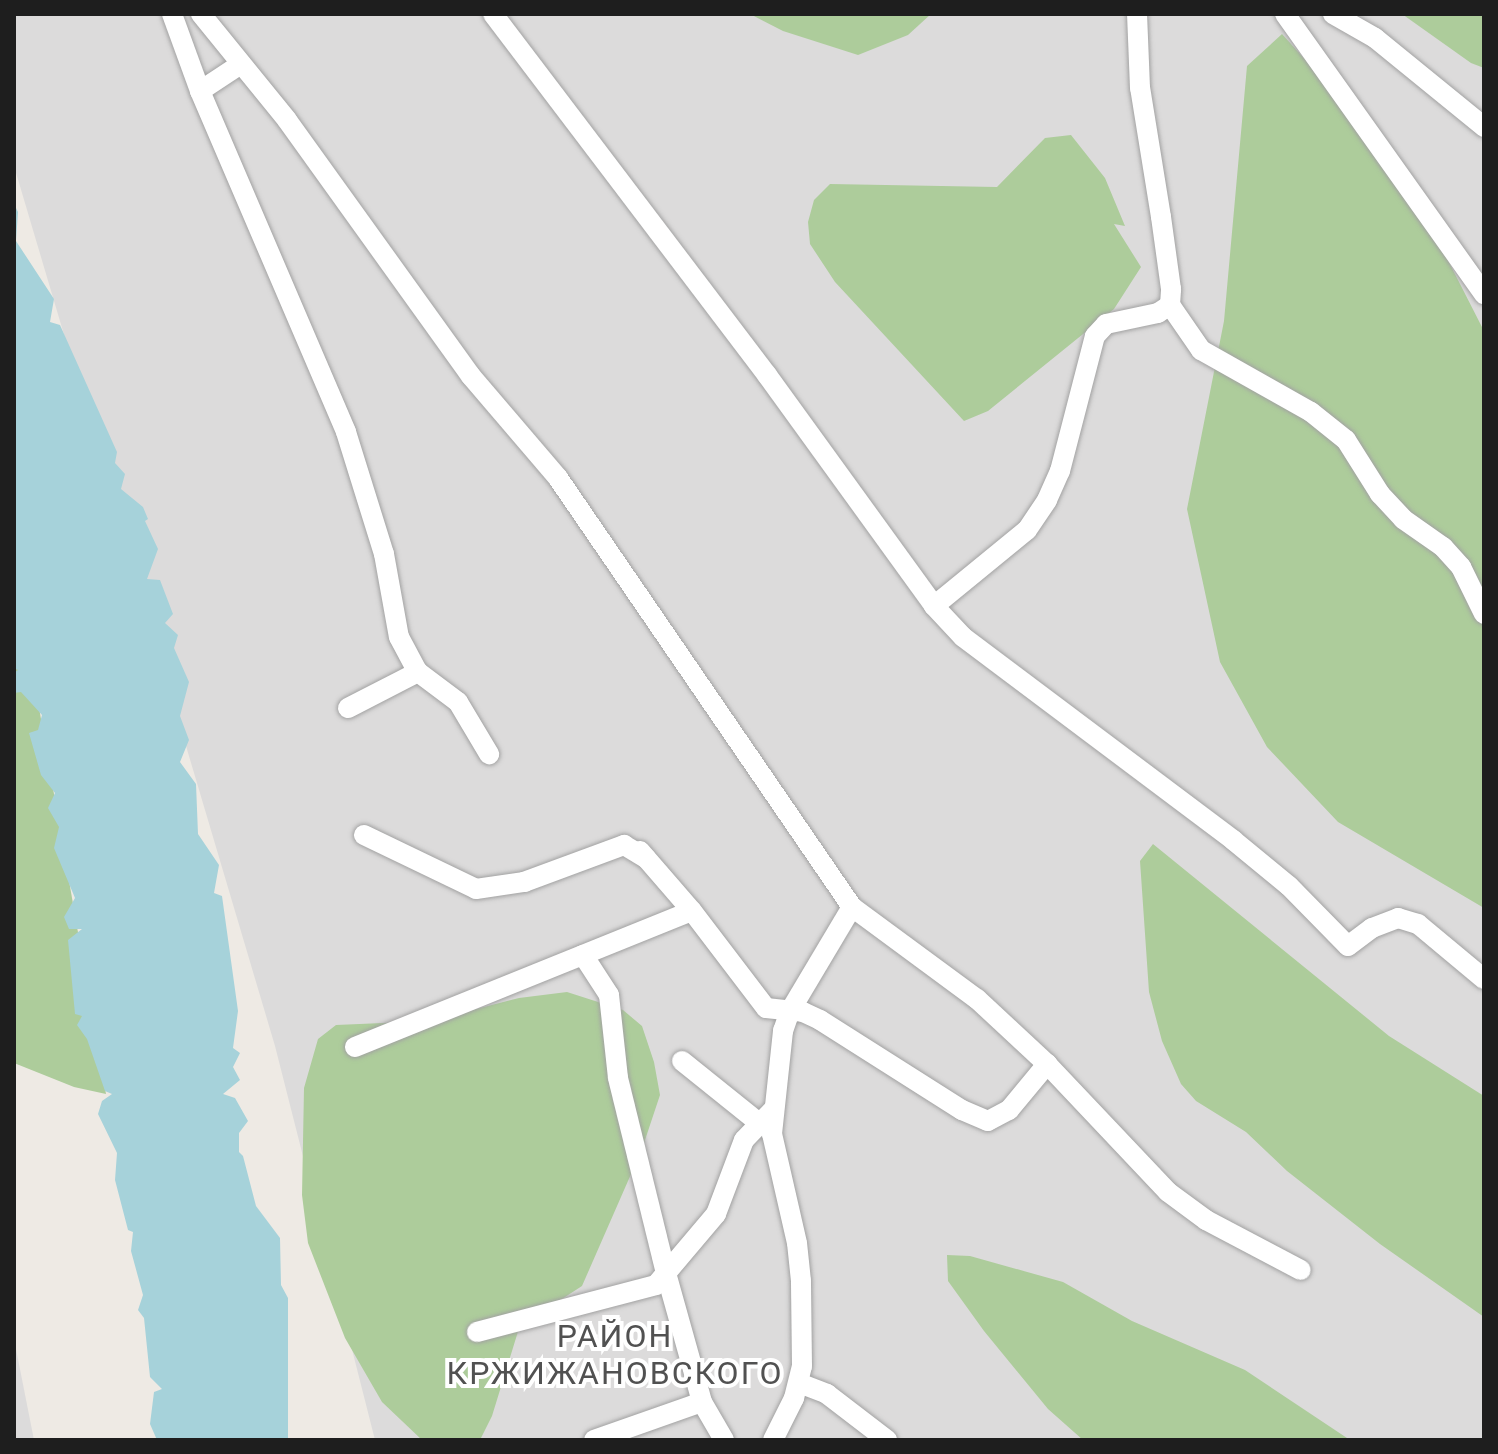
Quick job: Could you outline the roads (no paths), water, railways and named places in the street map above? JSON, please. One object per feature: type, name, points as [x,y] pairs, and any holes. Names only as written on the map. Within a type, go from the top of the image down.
[{"type":"street","points":[[172,14],[200,91],[346,432],[384,554],[399,637],[418,672],[458,702],[489,754]]},
{"type":"street","points":[[201,14],[287,120],[471,376],[558,478],[852,907],[977,999],[1047,1064],[1168,1192],[1206,1220],[1301,1270]]},
{"type":"street","points":[[493,14],[604,165],[767,375],[934,606],[963,637],[1233,840],[1289,886],[1348,946],[1372,928],[1398,918],[1418,924],[1484,979]]},
{"type":"street","points":[[1137,14],[1140,88],[1171,289],[1170,305],[1201,350],[1311,412],[1346,440],[1380,494],[1403,519],[1443,547],[1461,567],[1484,614]]},
{"type":"street","points":[[1285,14],[1484,294]]},
{"type":"street","points":[[1333,14],[1375,38],[1484,127]]},
{"type":"street","points":[[200,91],[241,64]]},
{"type":"street","points":[[934,606],[1027,530],[1047,500],[1060,471],[1095,336],[1106,324],[1158,313],[1170,305]]},
{"type":"street","points":[[348,708],[418,672]]},
{"type":"street","points":[[364,835],[476,889],[524,882],[624,845],[643,855],[692,911],[766,1008],[820,1020],[962,1110],[988,1121],[1009,1110],[1047,1064]]},
{"type":"street","points":[[773,1440],[799,1383],[801,1281],[792,1218],[766,1116],[790,1011],[852,907]]},
{"type":"street","points":[[355,1047],[692,911]]},
{"type":"street","points":[[583,955],[609,995],[618,1078],[666,1273],[702,1402],[724,1440]]},
{"type":"street","points":[[682,1061],[766,1116]]},
{"type":"street","points":[[477,1332],[656,1285],[716,1214],[744,1140],[766,1116]]},
{"type":"street","points":[[799,1383],[827,1394],[887,1440]]},
{"type":"street","points":[[594,1440],[702,1402]]},
{"type":"water","points":[[14,204],[18,212],[16,241],[54,299],[50,322],[60,325],[117,452],[115,463],[125,474],[121,489],[143,507],[148,519],[145,521],[158,549],[147,579],[160,580],[173,614],[165,623],[178,635],[174,648],[189,682],[180,716],[189,740],[180,762],[196,784],[198,834],[219,865],[214,893],[222,896],[238,1011],[233,1048],[240,1053],[233,1067],[240,1080],[223,1094],[235,1098],[248,1121],[239,1133],[239,1152],[243,1156],[256,1206],[280,1238],[281,1285],[288,1298],[288,1440],[157,1440],[150,1424],[154,1392],[162,1389],[150,1377],[144,1318],[138,1310],[143,1295],[131,1251],[133,1232],[128,1230],[115,1180],[117,1153],[98,1114],[102,1101],[112,1094],[105,1091],[87,1039],[77,1025],[82,1016],[75,1014],[68,940],[82,929],[69,929],[64,917],[75,898],[54,848],[59,827],[48,808],[55,793],[41,775],[29,733],[38,730],[42,715],[21,692],[14,693],[14,673],[18,670],[14,668]]},
{"type":"district","name":"РАЙОН КРЖИЖАНОВСКОГО","points":[[615,1356]]}]
